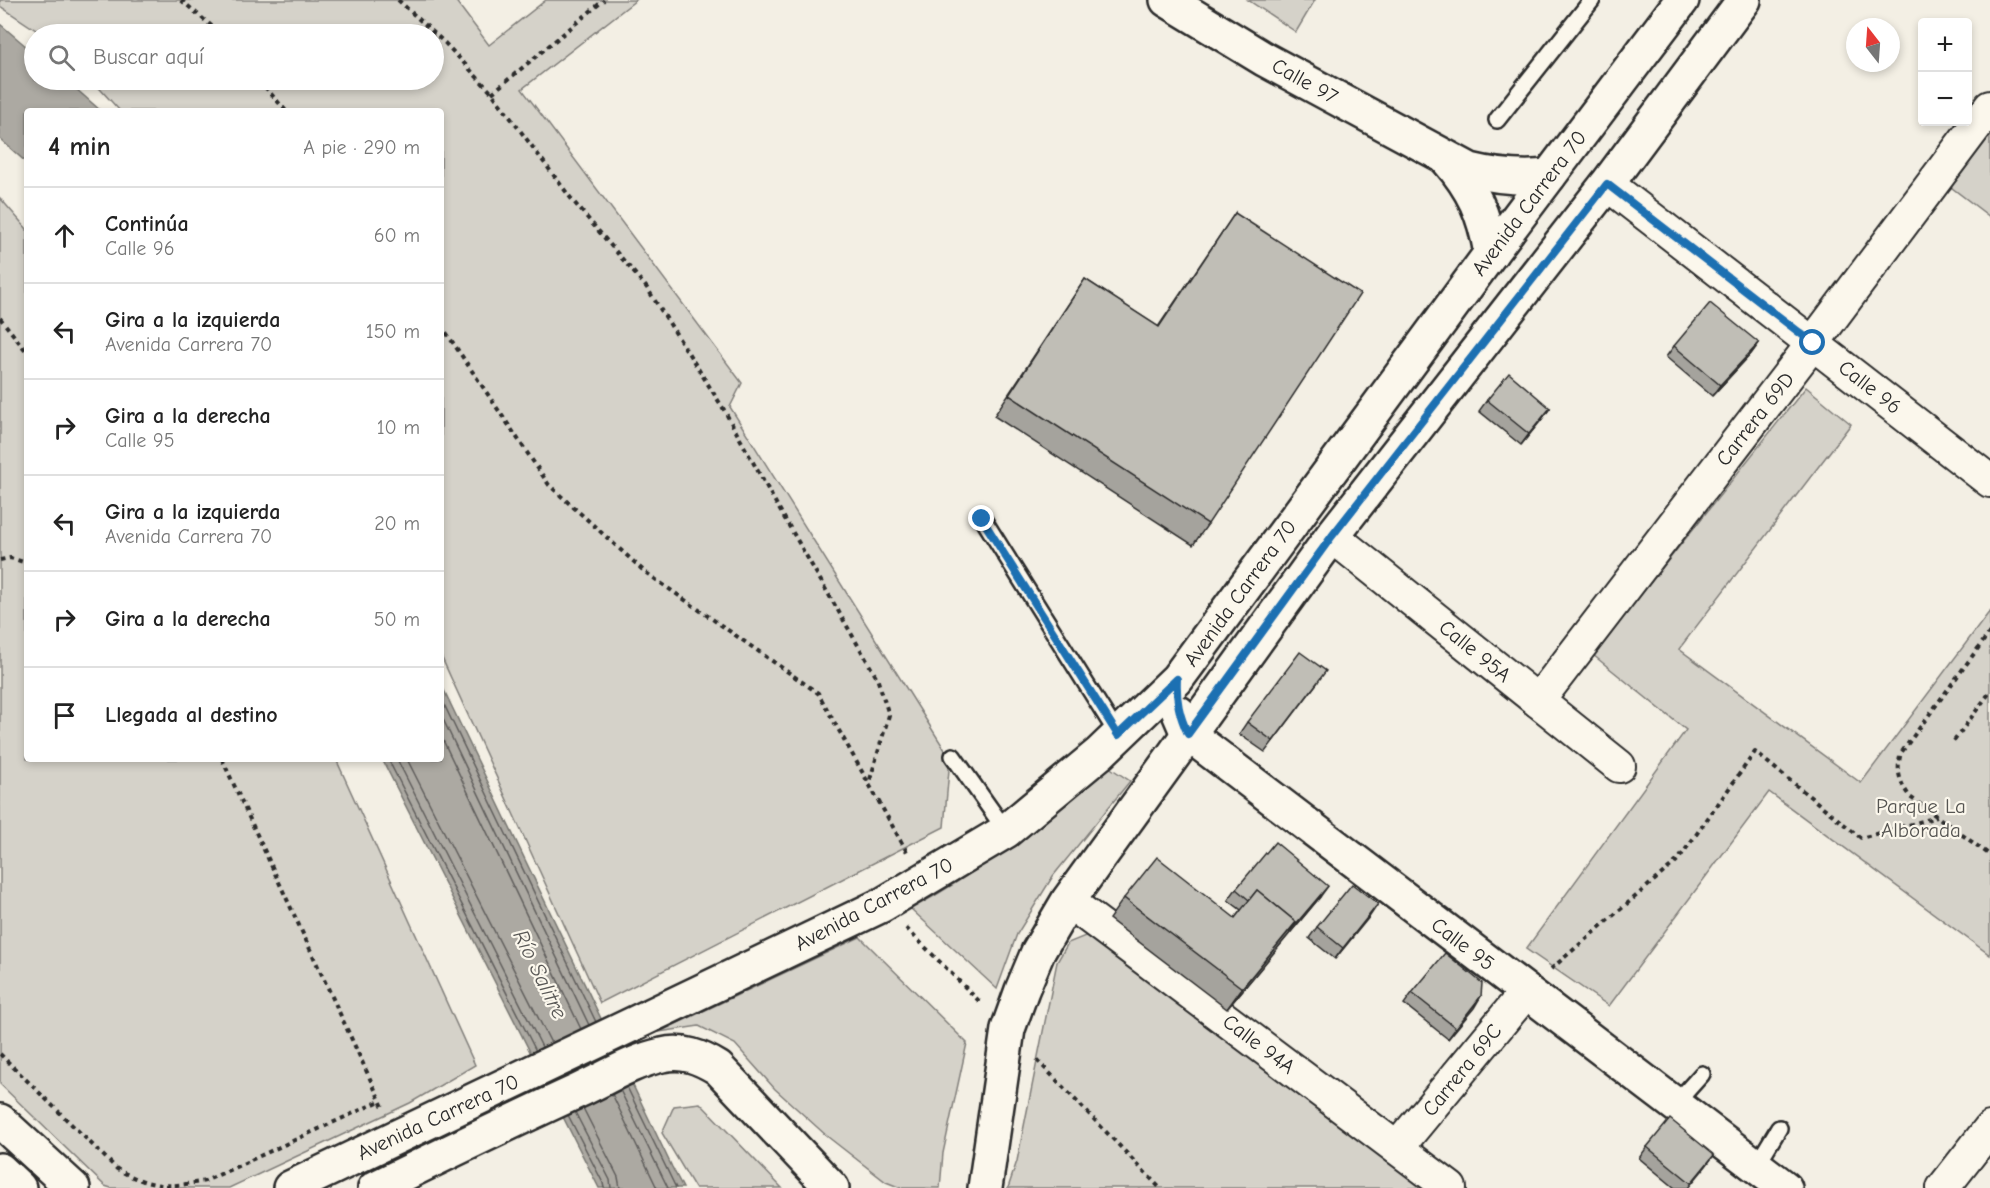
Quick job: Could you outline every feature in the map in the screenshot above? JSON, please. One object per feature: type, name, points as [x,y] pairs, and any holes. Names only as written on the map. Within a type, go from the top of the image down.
[{"type":"street","name":"Calle 97","points":[[1167,0],[1264,59],[1470,170],[1496,177],[1522,179],[1549,176]]},
{"type":"street","name":"Avenida Carrera 70","points":[[290,1188],[882,905],[1006,831],[1100,753],[1177,679],[1491,253],[1682,0]]},
{"type":"street","name":"Avenida Carrera 70","points":[[985,1188],[1008,1029],[1038,952],[1068,901],[1332,536],[1607,184],[1744,0]]},
{"type":"street","name":"Carrera 69D","points":[[1538,701],[1813,343],[1990,106]]},
{"type":"street","name":"Calle 97","points":[[1446,158],[1464,178],[1477,202],[1486,227],[1491,253]]},
{"type":"street","name":"Calle 96","points":[[1607,184],[1990,481]]},
{"type":"street","name":"Calle 95A","points":[[1332,536],[1619,765]]},
{"type":"street","points":[[1177,679],[1176,698],[1180,717],[1188,734]]},
{"type":"street","name":"Calle 95","points":[[1188,734],[1785,1188]]},
{"type":"street","name":"Calle 94A","points":[[1068,901],[1450,1188]]},
{"type":"street","name":"Carrera 69C","points":[[1397,1148],[1526,992]]},
{"type":"street","name":"Avenida Carrera 70","points":[[393,1184],[451,1151],[637,1064],[661,1055],[680,1053],[701,1058],[718,1068],[832,1188]]},
{"type":"street","points":[[393,1184],[416,1148],[434,1126],[458,1108]]},
{"type":"street","points":[[0,1121],[73,1188]]},
{"type":"street","points":[[1943,1188],[1990,1128]]},
{"type":"street","points":[[438,1188],[451,1151]]},
{"type":"street","points":[[0,1170],[19,1188]]},
{"type":"lane","points":[[1497,120],[1592,0]]},
{"type":"lane","points":[[982,519],[1118,735]]},
{"type":"lane","points":[[953,756],[1006,831]]},
{"type":"lane","points":[[1675,1104],[1702,1074]]},
{"type":"lane","points":[[1756,1166],[1779,1128]]},
{"type":"path","points":[[181,0],[209,24]]},
{"type":"path","points":[[398,0],[424,24]]},
{"type":"path","points":[[492,93],[604,0]]},
{"type":"path","points":[[444,42],[492,93],[573,201],[647,288],[723,408],[877,678],[889,715],[869,783]]},
{"type":"path","points":[[268,90],[283,108]]},
{"type":"path","points":[[0,318],[24,348]]},
{"type":"path","points":[[444,329],[549,485],[645,572],[818,693],[910,858]]},
{"type":"path","points":[[0,560],[10,558],[24,562]]},
{"type":"path","points":[[1990,633],[1901,753],[1898,764],[1898,776],[1902,787],[1910,796],[1990,855]]},
{"type":"path","points":[[1954,741],[1990,692]]},
{"type":"path","points":[[1526,992],[1678,860],[1755,752],[1861,838],[1937,817]]},
{"type":"path","points":[[223,762],[388,1115]]},
{"type":"path","points":[[882,905],[1008,1029],[1160,1188]]},
{"type":"path","points":[[0,1053],[117,1169],[136,1180],[158,1187],[182,1187],[205,1181],[380,1101]]},
{"type":"green space","points":[[0,0],[455,0],[489,45],[546,0],[636,0],[522,89],[742,383],[730,407],[950,758],[944,827],[600,1003],[444,663],[444,108],[117,108],[101,90],[444,90],[444,24],[27,24],[0,6]]},
{"type":"green space","points":[[1248,0],[1315,0],[1296,32]]},
{"type":"green space","points":[[1990,119],[1990,217],[1943,181]]},
{"type":"green space","points":[[0,198],[24,226],[24,762],[337,762],[475,1065],[410,1103],[229,1188],[111,1188],[105,1186],[0,1084]]},
{"type":"green space","name":"Parque La Alborada","points":[[1806,387],[1851,424],[1679,649],[1861,783],[1990,611],[1990,955],[1769,792],[1609,1006],[1526,949],[1686,730],[1593,655]]},
{"type":"green space","points":[[1109,767],[1130,781],[1053,876],[1017,934],[997,989],[911,909],[989,861]]},
{"type":"green space","points":[[1090,934],[1429,1188],[1008,1188],[1017,1161],[1057,962],[1068,943]]},
{"type":"green space","points":[[860,937],[967,1043],[943,1153],[940,1188],[901,1188],[886,1182],[828,1137],[775,1089],[735,1044],[699,1026],[659,1032]]},
{"type":"green space","points":[[700,1103],[782,1188],[695,1188],[662,1133],[674,1106]]},
{"type":"water","points":[[0,24],[24,44],[24,90],[77,90],[98,108],[24,108],[24,160],[0,139]]},
{"type":"water","name":"Río Salitre","points":[[444,690],[683,1188],[599,1188],[384,762],[444,762]]},
{"type":"building","points":[[1235,213],[1360,294],[1208,524],[1009,395],[1085,279],[1159,327]]},
{"type":"building","points":[[1710,303],[1759,343],[1720,385],[1674,346]]},
{"type":"building","points":[[1509,373],[1550,408],[1529,434],[1487,400]]},
{"type":"building","points":[[1300,652],[1326,671],[1273,741],[1247,722]]},
{"type":"building","points":[[1275,842],[1328,886],[1289,932],[1296,922],[1257,890],[1249,900],[1236,889]]},
{"type":"building","points":[[1157,857],[1235,918],[1257,890],[1296,922],[1242,988],[1124,898]]},
{"type":"building","points":[[1352,884],[1378,904],[1343,948],[1317,927]]},
{"type":"building","points":[[1445,953],[1482,983],[1481,996],[1456,1028],[1412,993]]},
{"type":"building","points":[[1670,1119],[1714,1155],[1691,1183],[1647,1147]]},
{"type":"route","points":[[982,519],[1118,735],[1177,679],[1176,698],[1180,717],[1188,734],[1332,536],[1607,184],[1813,343]]}]
